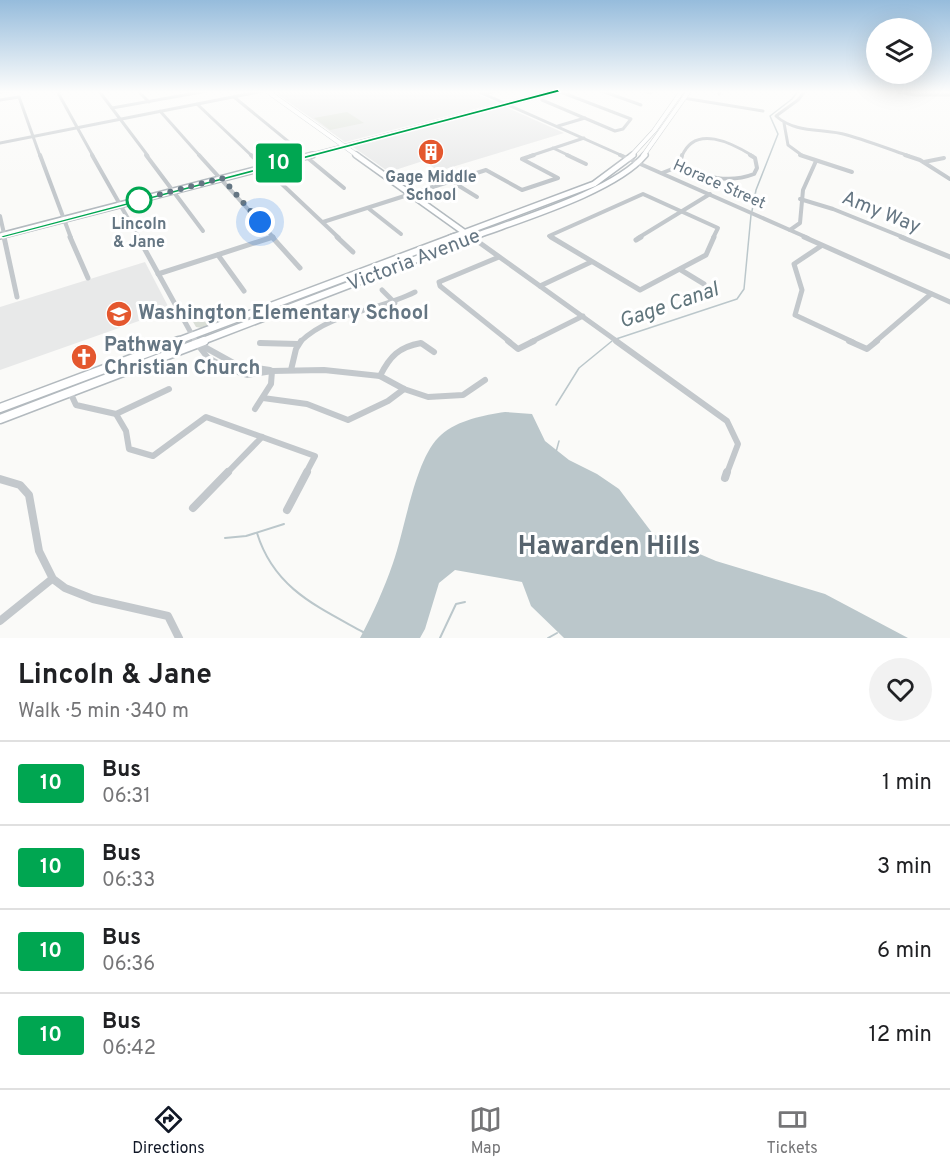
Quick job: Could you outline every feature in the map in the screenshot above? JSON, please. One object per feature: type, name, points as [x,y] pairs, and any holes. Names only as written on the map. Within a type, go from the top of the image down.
[{"type":"main road","points":[[308,121],[473,238]]},
{"type":"main road","points":[[2,235],[441,121]]},
{"type":"main road","name":"Victoria Avenue","points":[[0,408],[585,188],[610,175],[630,159],[662,121]]},
{"type":"main road","name":"Victoria Avenue","points":[[0,419],[594,191],[638,163],[657,140],[668,121]]},
{"type":"street","points":[[27,121],[63,220],[88,278]]},
{"type":"street","points":[[72,121],[198,343],[237,365],[272,371],[324,370],[380,376],[404,389],[428,397],[463,396],[485,380]]},
{"type":"street","points":[[0,143],[111,121]]},
{"type":"street","points":[[121,121],[202,231]]},
{"type":"street","points":[[169,121],[300,268]]},
{"type":"street","points":[[215,121],[353,252]]},
{"type":"street","points":[[263,121],[344,189]]},
{"type":"street","name":"Horace Street","points":[[545,121],[950,302]]},
{"type":"street","points":[[557,126],[575,121]]},
{"type":"street","points":[[592,121],[619,131],[630,121]]},
{"type":"street","points":[[781,121],[813,131],[845,134],[922,162],[950,179]]},
{"type":"street","points":[[784,123],[785,143],[799,154],[852,172]]},
{"type":"street","points":[[323,222],[486,170],[522,190],[558,178],[522,159],[584,138]]},
{"type":"street","points":[[662,172],[680,166],[704,177],[736,179],[754,174],[757,161],[734,144],[709,138],[688,144],[681,153],[680,166]]},
{"type":"street","points":[[553,148],[586,164]]},
{"type":"street","points":[[922,162],[944,158]]},
{"type":"street","points":[[790,230],[800,223],[800,199],[807,174],[816,161]]},
{"type":"street","points":[[451,181],[477,197]]},
{"type":"street","points":[[643,194],[683,212],[718,228],[706,255],[640,290],[549,236],[643,194]]},
{"type":"street","points":[[636,240],[710,195]]},
{"type":"street","name":"Amy Way","points":[[800,199],[833,209],[950,256]]},
{"type":"street","points":[[368,208],[401,234]]},
{"type":"street","points":[[0,216],[2,235],[17,297]]},
{"type":"street","points":[[158,274],[273,237]]},
{"type":"street","points":[[473,238],[727,421],[738,444],[725,478]]},
{"type":"street","points":[[821,246],[794,264],[802,278],[803,296],[795,315],[867,349],[931,294]]},
{"type":"street","points":[[218,255],[244,291]]},
{"type":"street","points":[[499,257],[440,282],[440,286],[518,349],[583,316]]},
{"type":"street","points":[[540,286],[591,262]]},
{"type":"street","points":[[681,270],[704,284]]},
{"type":"street","points":[[382,290],[394,303]]},
{"type":"street","points":[[291,370],[298,344],[310,332],[330,321],[394,303],[415,292]]},
{"type":"street","points":[[260,343],[298,344]]},
{"type":"street","points":[[380,376],[389,358],[403,345],[421,343],[434,352]]},
{"type":"street","points":[[255,410],[271,384],[272,371]]},
{"type":"street","points":[[70,392],[76,405],[84,409],[116,414],[169,389]]},
{"type":"street","points":[[263,398],[319,408],[348,420],[388,401],[404,389]]},
{"type":"street","points":[[116,414],[126,431],[129,449],[153,456],[206,417],[315,456],[287,510]]},
{"type":"street","points":[[193,508],[262,437]]},
{"type":"street","points":[[0,479],[11,480],[24,487],[28,495],[41,557],[52,579],[77,593],[109,603],[147,608],[168,616],[179,638]]},
{"type":"street","points":[[0,621],[52,579]]},
{"type":"shaded area","points":[[315,121],[428,121],[345,142]]},
{"type":"shaded area","points":[[318,121],[361,121],[364,123],[330,130]]},
{"type":"shaded area","points":[[453,121],[537,121],[564,133],[439,171],[423,161],[389,172],[353,147]]},
{"type":"shaded area","points":[[145,262],[170,310],[0,370],[0,307]]},
{"type":"shaded area","points":[[220,310],[223,313],[238,310],[240,313],[202,328],[196,327],[192,320]]},
{"type":"shaded area","points":[[505,412],[532,414],[545,441],[569,460],[597,474],[619,489],[653,534],[716,561],[825,594],[908,638],[564,638],[531,606],[522,582],[455,570],[439,583],[420,638],[360,638],[390,573],[418,476],[432,445],[441,435],[463,422]]},
{"type":"waterway","name":"Gage Canal","points":[[752,211],[756,190],[778,134],[772,121]]},
{"type":"waterway","name":"Gage Canal","points":[[616,339],[737,299],[744,289],[751,215]]},
{"type":"waterway","name":"Gage Canal","points":[[556,405],[579,368],[612,341]]},
{"type":"waterway","points":[[556,452],[559,441]]},
{"type":"waterway","points":[[225,538],[246,536],[284,524]]},
{"type":"waterway","points":[[257,533],[274,568],[286,582],[313,604],[363,632]]},
{"type":"waterway","name":"Gage Canal","points":[[440,638],[456,604],[465,602]]},
{"type":"waterway","points":[[548,638],[557,633]]},
{"type":"bus line","name":"10","points":[[0,236],[442,121]]},
{"type":"place","name":"Gage Middle School","points":[[431,152]]},
{"type":"place","name":"Lincoln & Jane","points":[[139,200]]},
{"type":"place","name":"Washington Elementary School","points":[[119,314]]},
{"type":"place","name":"Pathway Christian Church","points":[[84,357]]},
{"type":"district","name":"Hawarden Hills","points":[[609,547]]},
{"type":"route","points":[[139,200],[222,178],[260,222]]}]
